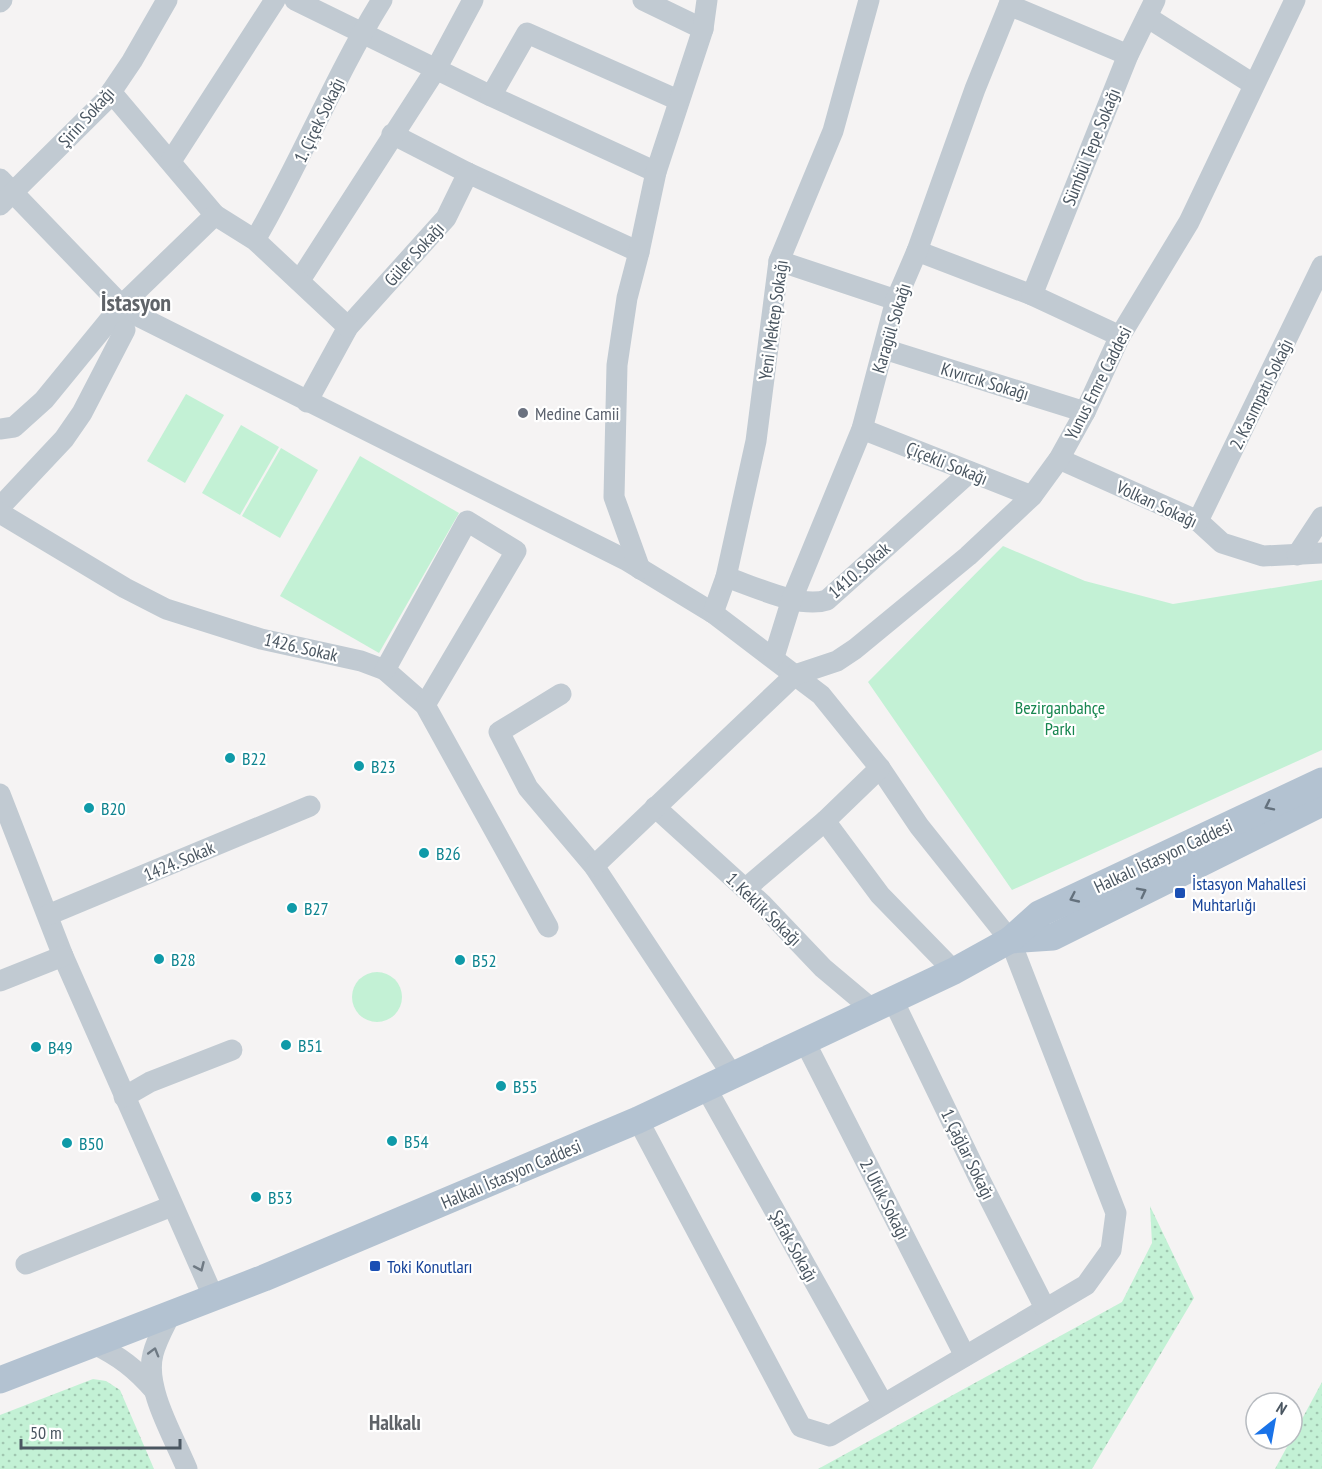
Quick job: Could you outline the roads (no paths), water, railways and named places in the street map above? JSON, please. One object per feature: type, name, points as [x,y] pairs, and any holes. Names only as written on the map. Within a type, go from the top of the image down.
[{"type":"main road","name":"Halkalı İstasyon Caddesi","points":[[0,1380],[264,1278],[638,1120],[954,971],[1010,940],[1040,915],[1322,781]]},
{"type":"main road","name":"Halkalı İstasyon Caddesi","points":[[1010,940],[1053,937],[1322,802]]},
{"type":"street","name":"Şirin Sokağı","points":[[4,193],[111,92],[167,0]]},
{"type":"street","points":[[171,161],[275,0]]},
{"type":"street","points":[[295,0],[491,96],[656,172]]},
{"type":"street","name":"1. Çiçek Sokağı","points":[[255,240],[286,187],[361,33],[382,0]]},
{"type":"street","points":[[300,280],[436,69],[473,0]]},
{"type":"street","points":[[643,0],[703,29]]},
{"type":"street","points":[[640,568],[614,497],[617,365],[627,298],[656,172],[703,29],[707,0]]},
{"type":"street","name":"Yeni Mektep Sokağı","points":[[713,613],[726,577],[756,441],[779,261],[833,131],[869,0]]},
{"type":"street","name":"Yunus Emre Caddesi","points":[[795,675],[837,661],[855,649],[968,556],[1032,496],[1059,459],[1085,412],[1120,336],[1189,222],[1295,0]]},
{"type":"street","points":[[1010,3],[1128,55]]},
{"type":"street","name":"Karagül Sokağı","points":[[774,657],[792,599],[862,429],[896,300],[917,251],[975,89],[1010,3]]},
{"type":"street","points":[[1151,9],[1253,84]]},
{"type":"street","name":"Sümbül Tepe Sokağı","points":[[1032,295],[1128,55],[1151,9]]},
{"type":"street","points":[[491,96],[527,33],[678,100]]},
{"type":"street","points":[[111,92],[215,215],[255,240],[348,327]]},
{"type":"street","points":[[392,134],[468,173],[639,252]]},
{"type":"street","name":"Güler Sokağı","points":[[307,402],[348,327],[446,218],[468,173]]},
{"type":"street","points":[[4,193],[121,306],[307,402],[640,568],[713,613],[774,657],[821,695],[880,768],[919,826],[1010,940],[1116,1213],[1110,1250],[1086,1285],[830,1436],[801,1427],[638,1120]]},
{"type":"street","points":[[0,429],[14,427],[44,400],[121,306],[215,215]]},
{"type":"street","points":[[917,251],[1032,295],[1120,336]]},
{"type":"street","points":[[779,261],[896,300]]},
{"type":"street","name":"2. Kasımpatı Sokağı","points":[[1198,521],[1322,266]]},
{"type":"street","points":[[0,507],[64,439],[82,413],[125,330]]},
{"type":"street","name":"Kıvırcık Sokağı","points":[[884,349],[1085,412]]},
{"type":"street","name":"Çiçekli Sokağı","points":[[862,429],[1032,496]]},
{"type":"street","name":"Volkan Sokağı","points":[[1059,459],[1198,521],[1222,543],[1263,556],[1322,553]]},
{"type":"street","name":"1410. Sokak","points":[[726,577],[792,599],[815,604],[826,600],[970,472]]},
{"type":"street","name":"1426. Sokak","points":[[0,513],[124,588],[166,609],[261,639],[361,661],[385,670],[425,705],[548,927]]},
{"type":"street","points":[[1297,555],[1322,517]]},
{"type":"street","points":[[385,670],[467,521],[516,551],[425,705]]},
{"type":"street","points":[[594,866],[795,675]]},
{"type":"street","points":[[561,694],[499,732],[528,788],[594,866],[733,1076]]},
{"type":"street","points":[[745,889],[825,821],[880,768]]},
{"type":"street","points":[[0,794],[63,956],[213,1296]]},
{"type":"street","name":"1424. Sokak","points":[[48,915],[310,806]]},
{"type":"street","name":"1. Keklik Sokağı","points":[[656,807],[745,889],[823,968],[883,1005]]},
{"type":"street","points":[[825,821],[880,896],[954,971]]},
{"type":"street","points":[[0,981],[63,956]]},
{"type":"street","name":"1. Çağlar Sokağı","points":[[883,1005],[979,1178],[1045,1308]]},
{"type":"street","name":"2. Ufuk Sokağı","points":[[805,1042],[965,1356]]},
{"type":"street","points":[[124,1097],[150,1082],[232,1050]]},
{"type":"street","name":"Şafak Sokağı","points":[[706,1088],[883,1404]]},
{"type":"street","points":[[26,1264],[172,1206]]},
{"type":"street","points":[[170,1315],[153,1353],[150,1371],[154,1391],[187,1469]]},
{"type":"street","points":[[94,1344],[130,1364],[154,1391]]},
{"type":"place","name":"Medine Camii","points":[[523,413]]},
{"type":"place","name":"B22","points":[[230,758]]},
{"type":"place","name":"B23","points":[[359,766]]},
{"type":"place","name":"B20","points":[[89,808]]},
{"type":"place","name":"B26","points":[[424,853]]},
{"type":"place","name":"İstasyon Mahallesi Muhtarlığı","points":[[1180,893]]},
{"type":"place","name":"B27","points":[[292,908]]},
{"type":"place","name":"B28","points":[[159,959]]},
{"type":"place","name":"B52","points":[[460,960]]},
{"type":"place","name":"B51","points":[[286,1045]]},
{"type":"place","name":"B49","points":[[36,1047]]},
{"type":"place","name":"B55","points":[[501,1086]]},
{"type":"place","name":"B54","points":[[392,1141]]},
{"type":"place","name":"B50","points":[[67,1143]]},
{"type":"place","name":"B53","points":[[256,1197]]},
{"type":"place","name":"Toki Konutları","points":[[375,1266]]},
{"type":"district","name":"İstasyon","points":[[136,302]]},
{"type":"district","name":"Halkalı","points":[[395,1422]]},
{"type":"park label","name":"Bezirganbahçe Parkı","points":[[1060,717]]}]
